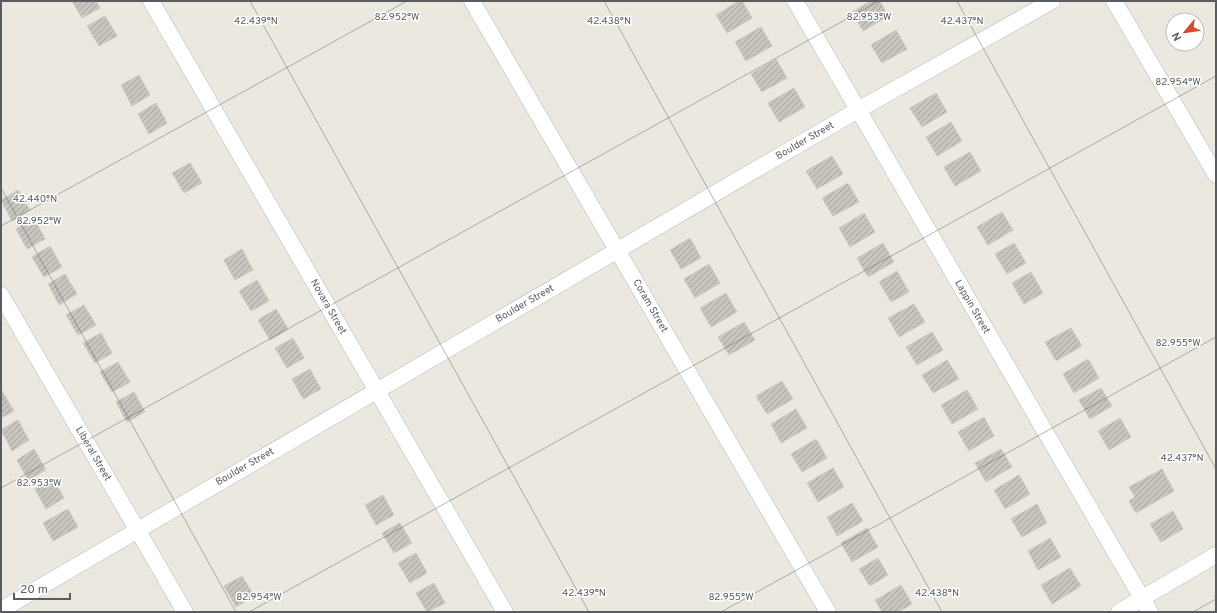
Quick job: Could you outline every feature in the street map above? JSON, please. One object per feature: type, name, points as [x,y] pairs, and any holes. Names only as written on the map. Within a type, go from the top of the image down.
[{"type":"street","name":"Novara Street","points":[[151,1],[376,391],[506,612]]},
{"type":"street","name":"Coram Street","points":[[472,1],[828,612]]},
{"type":"street","name":"Lappin Street","points":[[796,1],[1146,605]]},
{"type":"street","name":"Boulder Street","points":[[1,610],[858,110],[1052,1]]},
{"type":"street","points":[[1114,1],[1216,175]]},
{"type":"street","name":"Liberal Street","points":[[1,295],[185,612]]},
{"type":"street","points":[[1119,612],[1146,605],[1216,555]]},
{"type":"building","points":[[72,1],[96,1],[100,8],[82,18]]},
{"type":"building","points":[[739,1],[742,1],[752,18],[727,33],[716,15]]},
{"type":"building","points":[[871,1],[880,1],[888,16],[863,31],[852,12]]},
{"type":"building","points":[[105,16],[117,36],[99,46],[87,26]]},
{"type":"building","points":[[761,27],[772,46],[746,61],[735,42]]},
{"type":"building","points":[[896,30],[907,49],[882,63],[871,45]]},
{"type":"building","points":[[776,59],[787,78],[762,92],[751,74]]},
{"type":"building","points":[[139,75],[150,95],[132,106],[121,85]]},
{"type":"building","points":[[794,88],[805,107],[779,122],[768,103]]},
{"type":"building","points":[[936,93],[947,112],[922,127],[910,108]]},
{"type":"building","points":[[156,103],[167,123],[149,134],[138,114]]},
{"type":"building","points":[[951,122],[962,141],[937,156],[926,137]]},
{"type":"building","points":[[970,152],[981,171],[955,186],[944,167]]},
{"type":"building","points":[[832,156],[843,174],[817,189],[806,171]]},
{"type":"building","points":[[190,163],[202,183],[184,193],[172,173]]},
{"type":"building","points":[[848,183],[859,202],[833,216],[822,198]]},
{"type":"building","points":[[18,190],[30,210],[12,221],[1,200]]},
{"type":"building","points":[[1002,212],[1013,230],[988,245],[977,227]]},
{"type":"building","points":[[864,213],[875,232],[850,247],[839,228]]},
{"type":"building","points":[[34,218],[45,239],[27,249],[16,229]]},
{"type":"building","points":[[690,238],[701,258],[681,269],[670,250]]},
{"type":"building","points":[[883,243],[894,262],[868,277],[857,258]]},
{"type":"building","points":[[1014,243],[1026,263],[1007,274],[995,254]]},
{"type":"building","points":[[50,246],[62,267],[44,277],[32,257]]},
{"type":"building","points":[[242,249],[253,270],[235,280],[224,260]]},
{"type":"building","points":[[709,264],[720,283],[695,298],[684,279]]},
{"type":"building","points":[[897,271],[909,292],[891,302],[879,282]]},
{"type":"building","points":[[1031,272],[1043,293],[1024,304],[1012,283]]},
{"type":"building","points":[[65,274],[77,294],[59,305],[48,284]]},
{"type":"building","points":[[257,280],[269,301],[251,311],[239,291]]},
{"type":"building","points":[[726,293],[737,312],[711,327],[700,308]]},
{"type":"building","points":[[914,304],[925,322],[899,337],[888,318]]},
{"type":"building","points":[[84,305],[96,325],[78,335],[66,315]]},
{"type":"building","points":[[276,309],[288,329],[270,340],[258,320]]},
{"type":"building","points":[[744,322],[755,340],[729,355],[718,337]]},
{"type":"building","points":[[1071,328],[1082,346],[1056,361],[1045,342]]},
{"type":"building","points":[[932,332],[943,350],[917,365],[906,347]]},
{"type":"building","points":[[101,333],[112,353],[95,363],[83,343]]},
{"type":"building","points":[[293,338],[304,358],[287,368],[275,348]]},
{"type":"building","points":[[1088,359],[1099,378],[1074,393],[1063,374]]},
{"type":"building","points":[[947,360],[959,379],[933,393],[922,375]]},
{"type":"building","points":[[118,362],[130,382],[112,392],[100,372]]},
{"type":"building","points":[[310,369],[321,389],[303,399],[292,379]]},
{"type":"building","points":[[782,381],[793,399],[767,414],[756,396]]},
{"type":"building","points":[[1101,388],[1112,406],[1090,419],[1079,400]]},
{"type":"building","points":[[967,390],[978,409],[952,424],[941,405]]},
{"type":"building","points":[[2,391],[14,411],[1,418],[1,392]]},
{"type":"building","points":[[134,392],[145,412],[127,422],[116,402]]},
{"type":"building","points":[[796,409],[807,428],[781,443],[771,424]]},
{"type":"building","points":[[984,417],[994,436],[969,451],[958,432]]},
{"type":"building","points":[[1120,418],[1131,437],[1109,450],[1098,431]]},
{"type":"building","points":[[18,420],[29,440],[12,451],[1,430]]},
{"type":"building","points":[[816,439],[827,458],[802,472],[791,454]]},
{"type":"building","points":[[34,449],[46,470],[28,480],[17,460]]},
{"type":"building","points":[[1001,449],[1012,467],[986,482],[975,463]]},
{"type":"building","points":[[833,468],[844,487],[818,502],[807,483]]},
{"type":"building","points":[[1162,469],[1174,491],[1136,513],[1129,501],[1135,497],[1129,487]]},
{"type":"building","points":[[1019,475],[1030,494],[1005,509],[994,490]]},
{"type":"building","points":[[53,478],[64,498],[46,509],[35,489]]},
{"type":"building","points":[[383,495],[394,515],[376,525],[365,505]]},
{"type":"building","points":[[852,503],[863,521],[837,536],[827,517]]},
{"type":"building","points":[[1037,504],[1047,523],[1022,537],[1011,519]]},
{"type":"building","points":[[68,509],[78,527],[53,541],[43,523]]},
{"type":"building","points":[[1173,511],[1183,529],[1161,542],[1150,524]]},
{"type":"building","points":[[400,523],[412,543],[394,553],[382,533]]},
{"type":"building","points":[[867,528],[878,547],[852,562],[841,543]]},
{"type":"building","points":[[1050,538],[1061,557],[1038,570],[1028,551]]},
{"type":"building","points":[[416,553],[427,573],[410,583],[398,563]]},
{"type":"building","points":[[878,558],[888,575],[870,586],[859,569]]},
{"type":"building","points":[[1070,568],[1081,586],[1052,604],[1041,585]]},
{"type":"building","points":[[242,576],[254,596],[236,607],[224,586]]},
{"type":"building","points":[[434,583],[445,603],[427,612],[416,593]]},
{"type":"building","points":[[901,585],[912,604],[898,612],[882,612],[875,600]]}]
